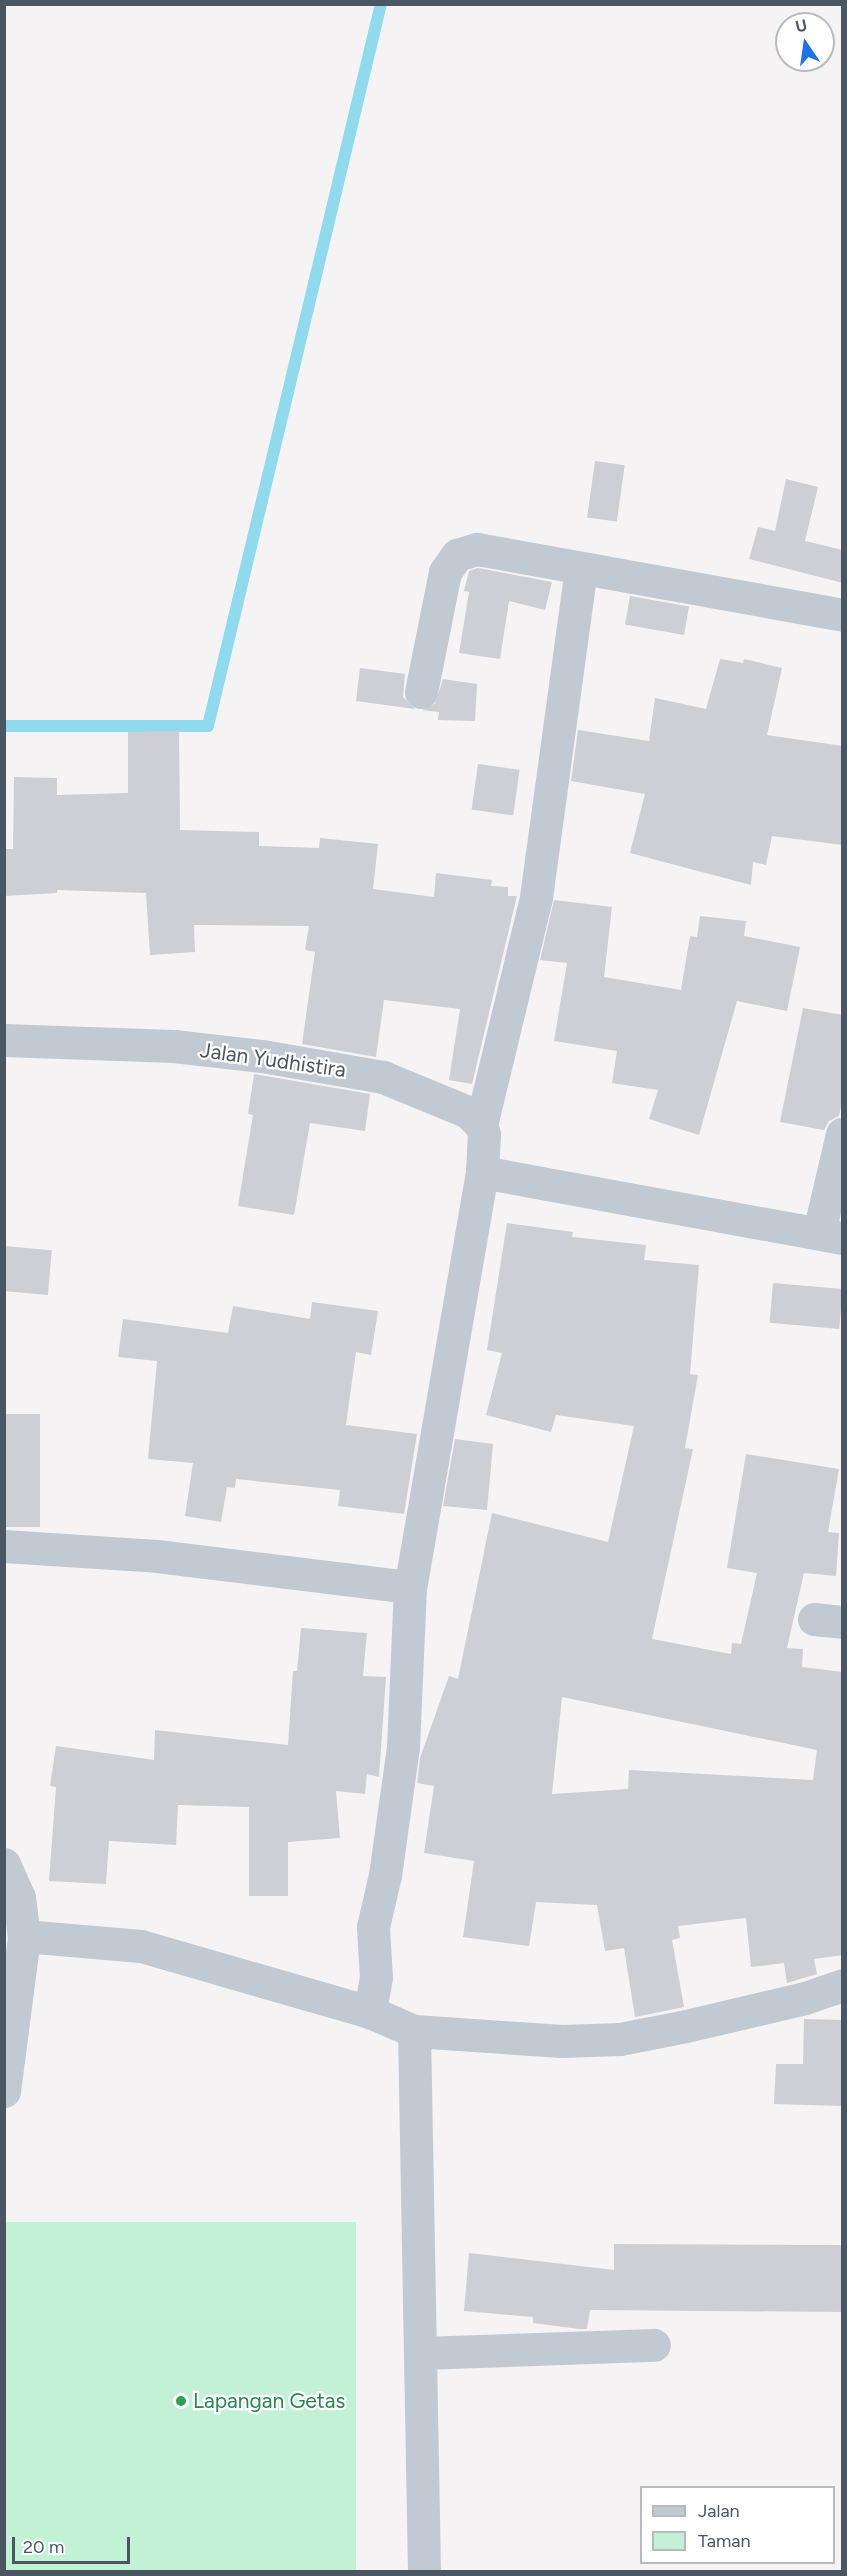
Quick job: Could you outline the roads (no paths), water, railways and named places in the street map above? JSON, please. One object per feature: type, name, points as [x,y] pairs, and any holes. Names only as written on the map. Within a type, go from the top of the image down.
[{"type":"street","points":[[421,692],[445,572],[457,555],[477,549],[843,615]]},
{"type":"street","points":[[370,2012],[376,1977],[373,1927],[385,1875],[403,1747],[410,1587],[482,1172],[484,1134],[481,1125],[536,897],[581,568]]},
{"type":"street","name":"Jalan Yudhistira","points":[[4,1040],[29,1038],[174,1046],[372,1075],[468,1112],[481,1125]]},
{"type":"street","points":[[482,1172],[831,1235],[843,1134]]},
{"type":"street","points":[[4,1546],[157,1556],[410,1587]]},
{"type":"street","points":[[4,1864],[19,1897],[24,1936],[4,2091]]},
{"type":"street","points":[[24,1936],[141,1946],[370,2012],[414,2031],[562,2041],[620,2039],[806,1998],[843,1985]]},
{"type":"street","points":[[414,2031],[424,2571]]},
{"type":"street","points":[[421,2353],[654,2345]]},
{"type":"waterway","points":[[4,726],[208,726],[381,4]]},
{"type":"place","name":"Lapangan Getas","points":[[181,2401]]}]
